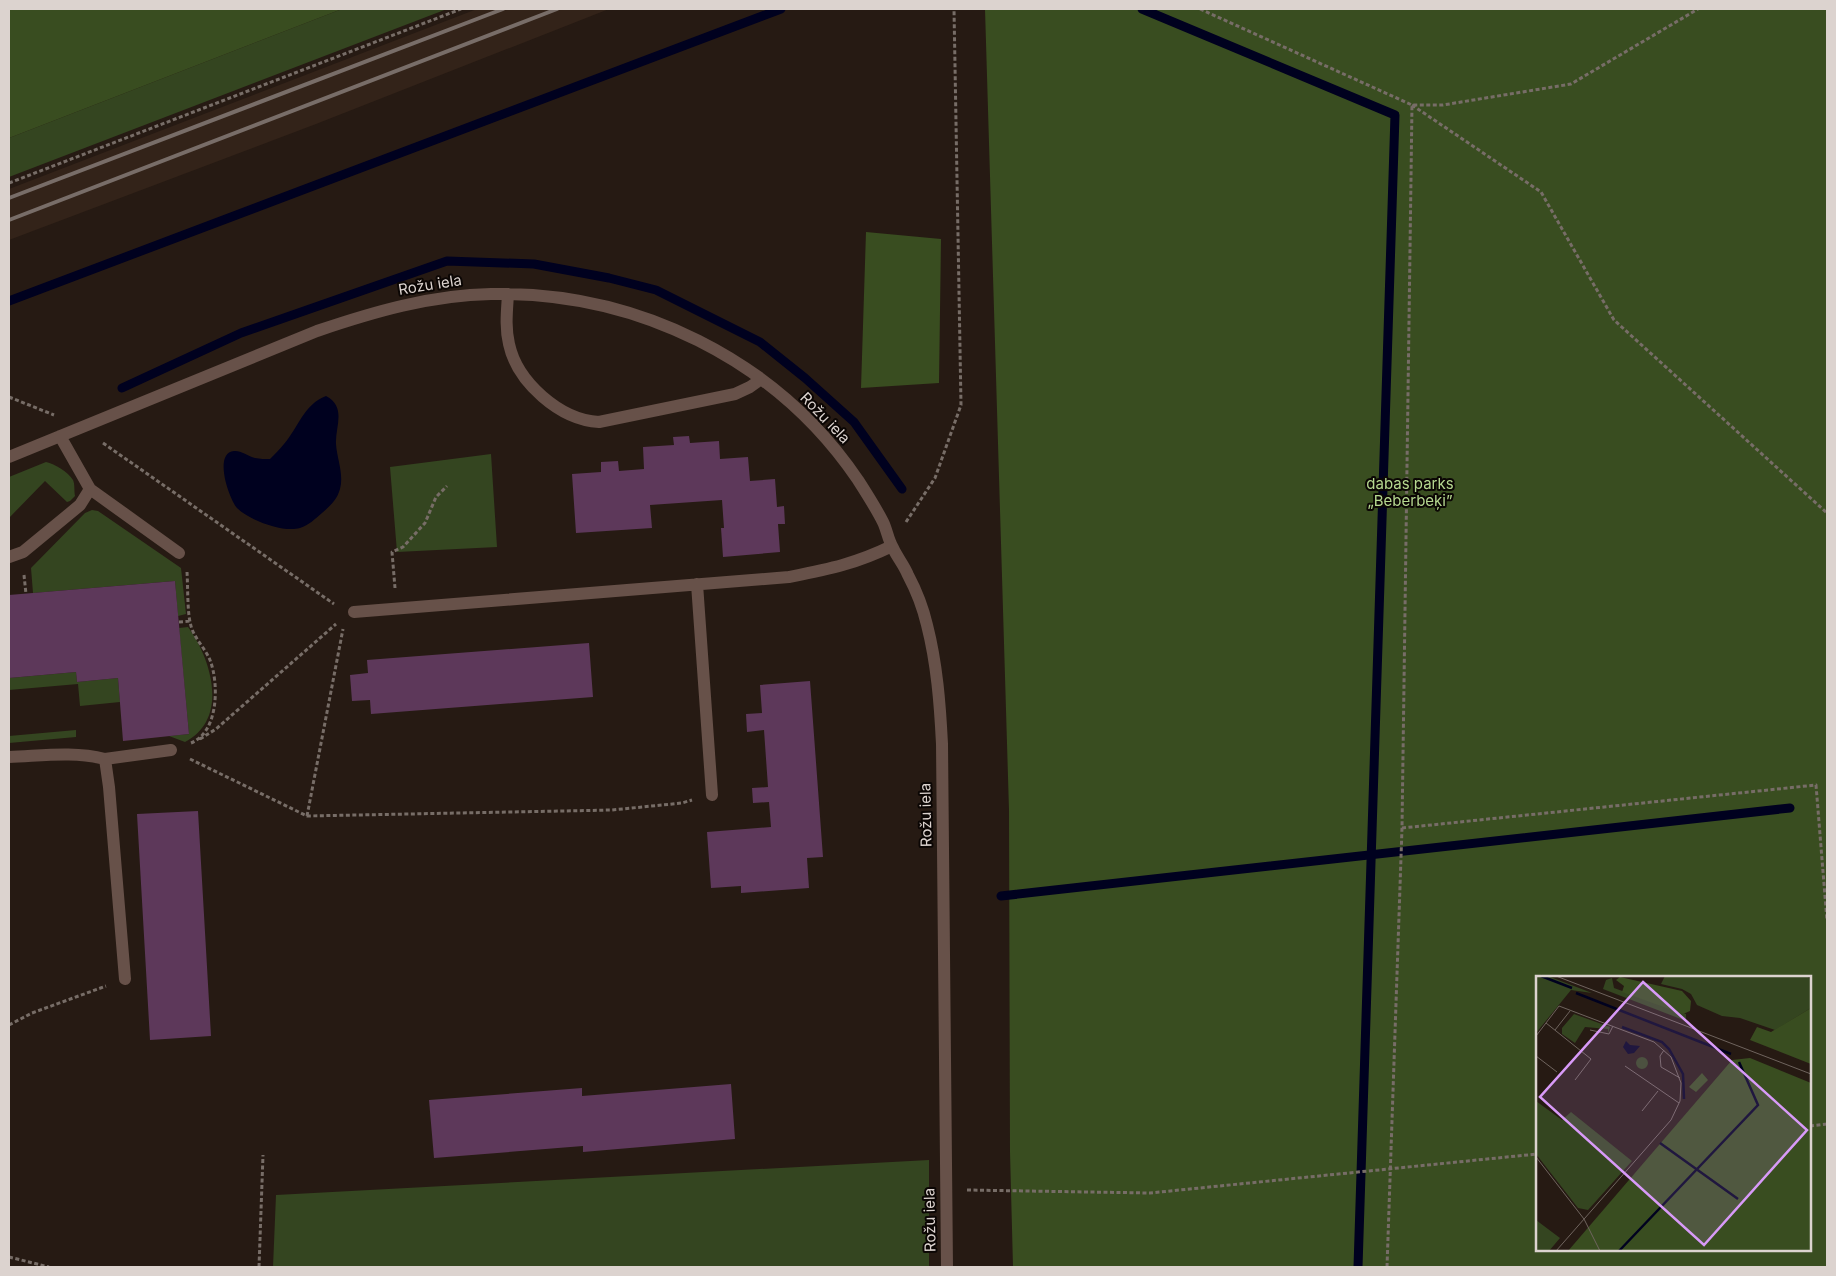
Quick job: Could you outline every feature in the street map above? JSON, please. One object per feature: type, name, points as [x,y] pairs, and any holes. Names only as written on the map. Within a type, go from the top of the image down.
[{"type":"street","points":[[508,294],[506,323],[509,344],[515,362],[528,382],[543,396],[557,407],[579,419],[599,422],[726,396],[750,387],[761,379]]},
{"type":"street","name":"Rožu iela","points":[[9,457],[316,331],[359,316],[450,297],[537,294],[592,302],[644,316],[694,337],[717,350],[761,379],[794,407],[836,451],[876,509],[892,546],[908,573],[927,623],[933,651],[939,695],[942,744],[947,1267]]},
{"type":"street","points":[[60,436],[90,489],[179,553]]},
{"type":"street","points":[[9,557],[23,552],[80,506],[90,489]]},
{"type":"street","points":[[350,615],[397,608],[790,577],[831,569],[865,559],[892,546]]},
{"type":"street","points":[[697,584],[712,795]]},
{"type":"street","points":[[9,757],[65,754],[89,755],[105,759],[171,750]]},
{"type":"street","points":[[105,759],[125,979]]},
{"type":"path","points":[[9,183],[461,9]]},
{"type":"path","points":[[892,546],[935,478],[961,405],[954,9]]},
{"type":"path","points":[[1200,9],[1412,105],[1541,192],[1614,320],[1827,513]]},
{"type":"path","points":[[1412,105],[1443,105],[1572,84],[1698,9]]},
{"type":"path","points":[[1387,1267],[1402,828],[1412,105]]},
{"type":"path","points":[[9,396],[41,409],[98,439],[350,615]]},
{"type":"path","points":[[397,608],[392,552],[403,548],[425,523],[436,497],[448,486]]},
{"type":"path","points":[[179,553],[186,565],[191,626],[210,659],[214,676],[214,707],[208,726],[197,740]]},
{"type":"path","points":[[171,750],[197,740],[216,728],[337,623],[350,615]]},
{"type":"path","points":[[307,816],[350,615]]},
{"type":"path","points":[[179,622],[190,621]]},
{"type":"path","points":[[171,750],[307,816],[612,810],[682,803],[712,795]]},
{"type":"path","points":[[1402,828],[1816,785],[1827,921]]},
{"type":"path","points":[[9,1025],[32,1013],[125,979]]},
{"type":"path","points":[[1811,1126],[1827,1124]]},
{"type":"path","points":[[946,1190],[1150,1193],[1536,1154]]},
{"type":"path","points":[[259,1267],[263,1155]]},
{"type":"path","points":[[9,1257],[49,1267]]},
{"type":"shaded area","points":[[477,9],[609,9],[316,124],[9,240],[9,189]]},
{"type":"green space","points":[[9,9],[342,9],[9,138]]},
{"type":"green space","points":[[342,9],[447,9],[9,177],[9,138]]},
{"type":"green space","name":"dabas parks „Beberbeķi”","points":[[985,9],[1827,9],[1827,1267],[1013,1267],[1010,1152],[1009,810]]},
{"type":"green space","points":[[866,232],[941,239],[939,383],[861,388]]},
{"type":"green space","points":[[491,454],[497,547],[397,552],[390,467]]},
{"type":"green space","points":[[46,462],[61,469],[71,477],[74,482],[75,496],[67,502],[45,481],[9,518],[9,477]]},
{"type":"green space","points":[[92,510],[98,511],[181,568],[186,614],[178,616],[175,581],[33,593],[31,568],[85,513]]},
{"type":"green space","points":[[188,627],[204,655],[209,671],[212,704],[208,719],[199,732],[185,742],[169,736],[189,734],[179,628]]},
{"type":"green space","points":[[76,672],[77,682],[118,678],[120,702],[80,706],[78,684],[9,690],[9,678]]},
{"type":"green space","points":[[76,730],[76,737],[9,743],[9,736]]},
{"type":"green space","points":[[929,1160],[929,1267],[273,1267],[276,1195]]},
{"type":"water","points":[[326,396],[336,406],[338,412],[336,444],[341,483],[335,500],[309,524],[293,529],[276,527],[242,513],[234,503],[227,487],[224,459],[228,454],[236,451],[255,458],[270,459],[289,438],[307,410],[318,400]]},
{"type":"building","points":[[689,436],[690,443],[719,441],[720,459],[748,457],[750,481],[775,479],[777,507],[784,506],[785,524],[778,524],[780,552],[723,557],[721,528],[724,528],[722,500],[650,505],[652,528],[576,533],[572,474],[601,472],[601,462],[618,461],[619,471],[644,469],[643,447],[674,445],[673,437]]},
{"type":"building","points":[[175,581],[189,734],[123,741],[118,678],[77,682],[76,672],[9,678],[9,595]]},
{"type":"building","points":[[589,643],[593,697],[371,714],[370,700],[352,701],[350,675],[368,673],[367,660]]},
{"type":"building","points":[[810,681],[823,857],[807,858],[809,888],[741,893],[741,886],[711,888],[707,832],[771,827],[769,802],[753,803],[752,788],[768,787],[764,730],[747,732],[746,714],[762,713],[760,685]]},
{"type":"building","points":[[198,811],[211,1036],[150,1040],[137,814]]},
{"type":"building","points":[[731,1084],[735,1139],[583,1152],[583,1146],[434,1158],[429,1100],[582,1088],[582,1096]]},
{"type":"waterway","points":[[9,301],[781,9]]},
{"type":"waterway","points":[[1142,9],[1395,115],[1358,1267]]},
{"type":"waterway","points":[[122,388],[241,333],[447,261],[534,264],[609,278],[656,290],[760,342],[805,378],[854,422],[902,489]]},
{"type":"waterway","points":[[1001,896],[1790,808]]},
{"type":"railway","points":[[9,198],[503,9]]},
{"type":"railway","points":[[9,220],[557,9]]}]
